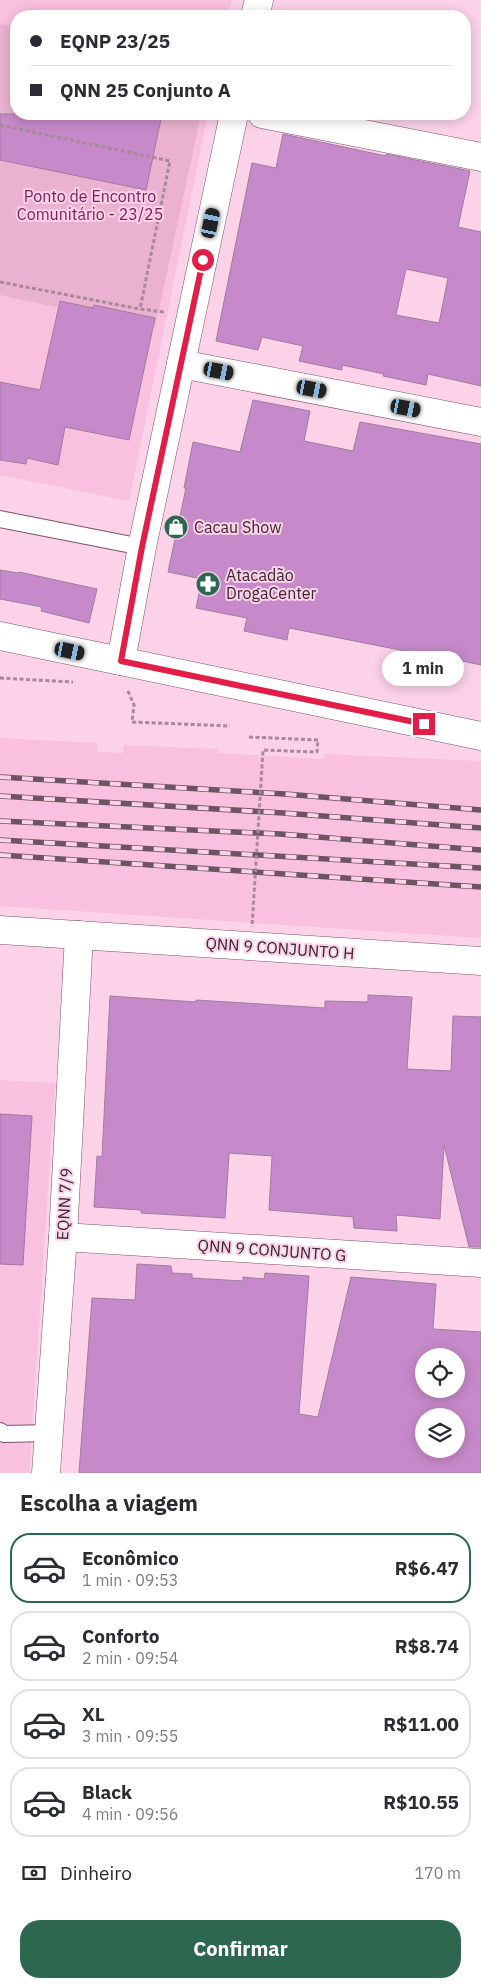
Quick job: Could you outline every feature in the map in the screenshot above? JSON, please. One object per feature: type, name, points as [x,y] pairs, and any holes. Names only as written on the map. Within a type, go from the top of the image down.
[{"type":"street","points":[[121,661],[142,547],[233,120]]},
{"type":"street","points":[[292,120],[481,158]]},
{"type":"street","points":[[181,364],[481,422]]},
{"type":"street","points":[[0,636],[481,736]]},
{"type":"street","name":"QNN 9 CONJUNTO H","points":[[0,930],[481,961]]},
{"type":"street","name":"EQNN 7/9","points":[[46,1473],[63,1237],[79,935]]},
{"type":"street","name":"QNN 9 CONJUNTO G","points":[[63,1237],[481,1263]]},
{"type":"lane","points":[[0,519],[142,547]]},
{"type":"lane","points":[[0,1430],[4,1434],[49,1433]]},
{"type":"path","points":[[0,125],[170,161],[140,309]]},
{"type":"path","points":[[0,282],[140,309],[192,315]]},
{"type":"path","points":[[0,678],[84,683],[87,654]]},
{"type":"path","points":[[119,690],[128,691],[134,705],[132,722],[230,726]]},
{"type":"path","points":[[248,737],[318,740],[317,752],[263,750],[252,927]]},
{"type":"shaded area","points":[[0,0],[232,0],[230,10],[10,10],[10,120],[207,120],[129,501],[0,475]]},
{"type":"shaded area","points":[[0,738],[97,743],[97,752],[123,753],[124,745],[219,749],[219,753],[323,759],[324,754],[481,761],[481,938],[0,906]]},
{"type":"shaded area","points":[[0,1080],[55,1083],[29,1473],[0,1473]]},
{"type":"green space","name":"Ponto de Encontro Comunitário - 23/25","points":[[0,24],[10,26],[10,120],[200,120],[155,328],[0,295]]},
{"type":"building","points":[[0,114],[10,114],[10,120],[161,120],[146,190],[0,160]]},
{"type":"building","points":[[283,134],[386,156],[386,154],[470,171],[458,227],[481,232],[481,386],[428,374],[426,385],[342,365],[342,370],[299,361],[303,346],[262,337],[258,350],[216,341],[252,163],[276,168]],"holes":[[[406,269],[448,278],[439,323],[396,315]]]},
{"type":"building","points":[[60,301],[93,308],[94,305],[155,318],[129,440],[65,427],[58,465],[27,458],[26,464],[0,460],[0,382],[40,390]]},
{"type":"building","points":[[253,400],[310,411],[304,441],[353,451],[360,422],[481,444],[481,665],[289,628],[287,640],[244,631],[247,618],[196,608],[202,579],[168,572],[186,488],[184,488],[193,442],[240,452]]},
{"type":"building","points":[[0,570],[19,572],[97,589],[89,623],[41,611],[42,607],[0,599]]},
{"type":"building","points":[[368,995],[412,997],[407,1069],[451,1071],[453,1016],[481,1017],[481,1247],[469,1247],[444,1145],[440,1219],[396,1215],[397,1231],[354,1228],[353,1217],[269,1210],[272,1156],[229,1153],[225,1218],[141,1213],[141,1210],[94,1207],[97,1156],[102,1157],[110,996],[325,1008],[325,1001],[368,1002]]},
{"type":"building","points":[[0,1114],[32,1116],[23,1265],[0,1264]]},
{"type":"building","points":[[137,1264],[171,1266],[172,1273],[192,1274],[192,1278],[243,1281],[243,1277],[264,1279],[265,1273],[309,1276],[299,1414],[318,1417],[351,1277],[436,1284],[433,1329],[481,1332],[481,1473],[79,1473],[92,1298],[135,1300]]},
{"type":"railway","points":[[0,777],[285,794],[481,810]]},
{"type":"railway","points":[[0,796],[283,813],[481,828]]},
{"type":"railway","points":[[0,821],[280,834],[481,850]]},
{"type":"railway","points":[[0,840],[481,868]]},
{"type":"railway","points":[[0,855],[481,887]]},
{"type":"place","name":"Cacau Show","points":[[176,527]]},
{"type":"place","name":"Atacadão DrogaCenter","points":[[208,584]]},
{"type":"route","points":[[203,260],[142,547],[121,661],[349,710],[424,724]]}]
